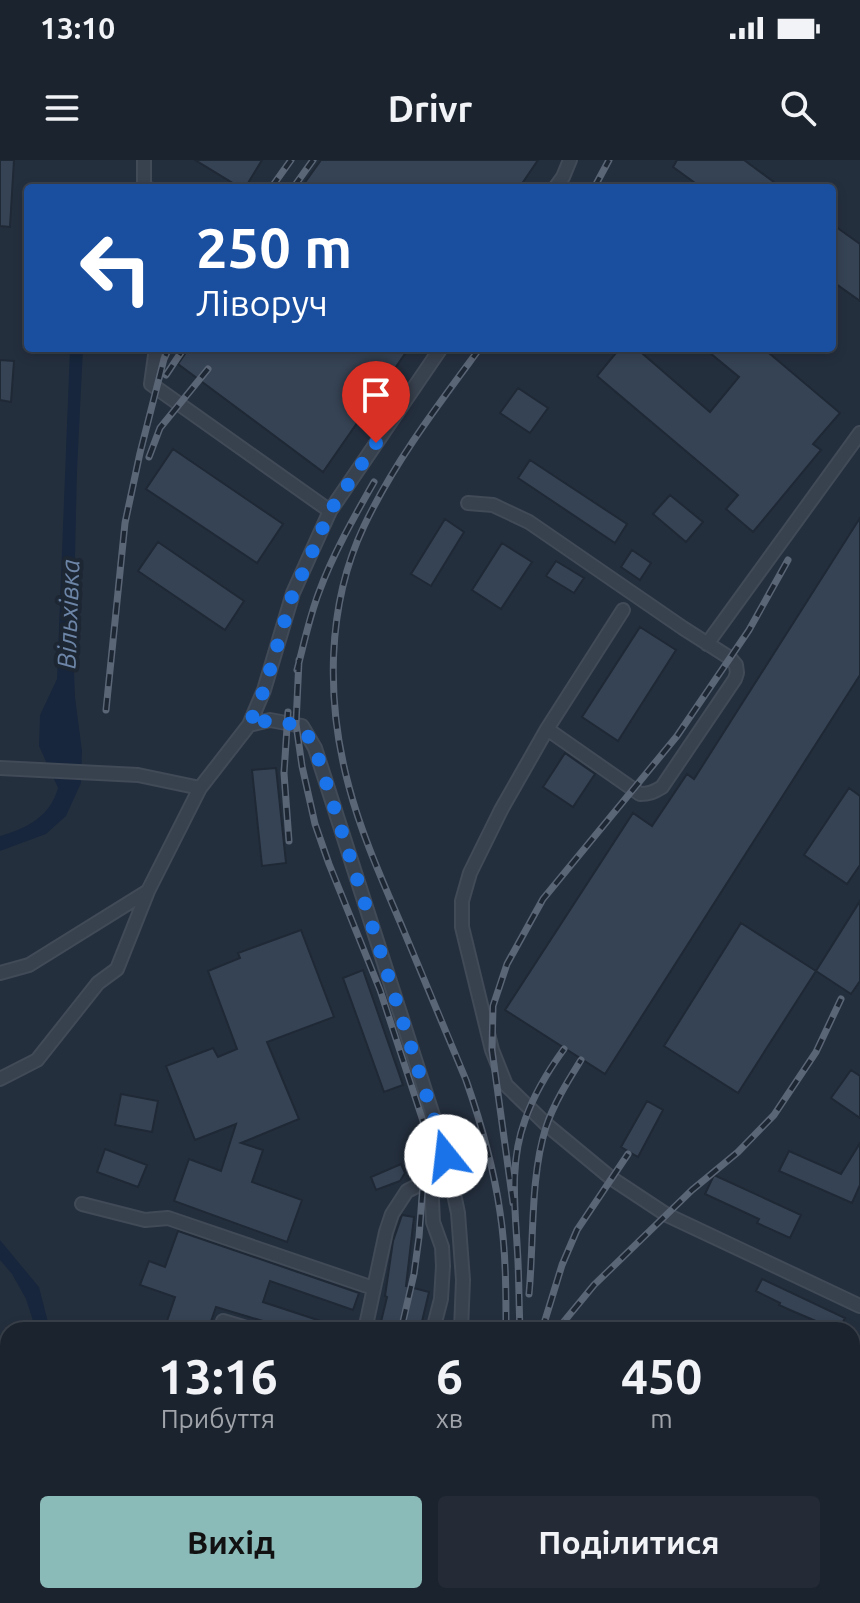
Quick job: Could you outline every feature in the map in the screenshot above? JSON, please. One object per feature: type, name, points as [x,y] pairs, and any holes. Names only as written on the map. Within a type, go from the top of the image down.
[{"type":"street","points":[[144,160],[145,184]]},
{"type":"street","points":[[558,184],[570,160]]},
{"type":"street","points":[[155,352],[151,384],[330,511]]},
{"type":"street","points":[[103,991],[117,969],[148,891],[200,788],[249,725],[264,690],[293,593],[330,511],[438,352]]},
{"type":"street","points":[[707,644],[860,433]]},
{"type":"street","points":[[468,503],[493,505],[529,522],[736,665],[735,679],[662,787],[655,792],[640,794],[547,729]]},
{"type":"street","points":[[623,610],[547,729],[470,873],[462,901],[462,927],[492,1050],[506,1085],[547,1125],[611,1178],[667,1215],[860,1306]]},
{"type":"street","points":[[249,725],[270,720],[302,726],[315,748],[446,1156],[458,1213],[463,1280],[461,1322]]},
{"type":"street","points":[[0,768],[138,775],[200,788]]},
{"type":"street","points":[[0,973],[29,965],[148,891]]},
{"type":"street","points":[[0,1079],[37,1060],[98,983],[117,969]]},
{"type":"street","points":[[367,1322],[392,1214],[407,1191],[431,1179],[446,1156]]},
{"type":"street","points":[[431,1179],[433,1222],[442,1247],[443,1266],[441,1299],[435,1322]]},
{"type":"street","points":[[82,1204],[145,1220],[168,1218],[373,1288]]},
{"type":"water","name":"Вільхівка","points":[[70,352],[83,352],[73,646],[82,751],[81,783],[66,816],[46,834],[0,851],[0,836],[36,820],[50,806],[58,788],[39,746],[40,715],[57,679]]},
{"type":"water","points":[[0,1240],[39,1287],[48,1322],[33,1322],[26,1299],[0,1260]]},
{"type":"building","points":[[0,160],[14,160],[10,227],[0,226]]},
{"type":"building","points":[[195,160],[262,160],[247,184],[234,184]]},
{"type":"building","points":[[321,160],[538,160],[522,184],[304,184]]},
{"type":"building","points":[[677,160],[744,160],[777,184],[696,184],[673,167]]},
{"type":"building","points":[[836,227],[860,244],[860,301],[836,284]]},
{"type":"building","points":[[186,352],[406,352],[323,472],[178,364]]},
{"type":"building","points":[[617,352],[641,352],[710,412],[739,377],[709,352],[768,352],[840,413],[813,444],[821,450],[753,532],[726,509],[738,495],[597,376]]},
{"type":"building","points":[[0,360],[14,361],[11,402],[0,400]]},
{"type":"building","points":[[518,388],[548,408],[530,433],[500,413]]},
{"type":"building","points":[[173,449],[283,524],[257,563],[146,489]]},
{"type":"building","points":[[530,460],[627,524],[615,543],[518,478]]},
{"type":"building","points":[[670,495],[703,522],[686,542],[653,514]]},
{"type":"building","points":[[860,518],[860,675],[605,1074],[505,1010],[633,813],[652,826],[687,774],[694,779]]},
{"type":"building","points":[[445,519],[464,532],[431,586],[411,574]]},
{"type":"building","points":[[158,542],[244,601],[225,630],[138,571]]},
{"type":"building","points":[[502,543],[532,562],[501,609],[472,590]]},
{"type":"building","points":[[632,550],[651,563],[640,580],[621,567]]},
{"type":"building","points":[[556,561],[584,578],[574,593],[546,576]]},
{"type":"building","points":[[640,627],[676,650],[618,741],[582,717]]},
{"type":"building","points":[[565,753],[595,774],[573,807],[543,787]]},
{"type":"building","points":[[276,768],[286,863],[262,866],[252,770]]},
{"type":"building","points":[[849,788],[860,796],[860,865],[847,884],[804,855]]},
{"type":"building","points":[[860,901],[860,981],[851,994],[816,971]]},
{"type":"building","points":[[741,923],[816,971],[738,1093],[664,1046]]},
{"type":"building","points":[[301,930],[334,1017],[267,1042],[299,1119],[241,1143],[263,1150],[252,1182],[302,1200],[287,1242],[174,1201],[189,1159],[221,1171],[236,1124],[195,1140],[166,1066],[213,1048],[218,1057],[237,1049],[208,971],[240,958],[238,953]]},
{"type":"building","points":[[363,970],[403,1085],[384,1092],[343,978]]},
{"type":"building","points":[[851,1070],[860,1076],[860,1118],[831,1098]]},
{"type":"building","points":[[121,1094],[158,1101],[152,1132],[115,1125]]},
{"type":"building","points":[[647,1101],[663,1110],[638,1157],[621,1147]]},
{"type":"building","points":[[860,1143],[860,1185],[852,1203],[779,1171],[789,1151],[841,1174]]},
{"type":"building","points":[[105,1149],[147,1165],[138,1187],[97,1172]]},
{"type":"building","points":[[401,1164],[405,1173],[400,1181],[376,1190],[371,1177]]},
{"type":"building","points":[[714,1175],[801,1215],[790,1238],[757,1223],[759,1219],[705,1194]]},
{"type":"building","points":[[402,1215],[414,1217],[406,1286],[429,1292],[422,1322],[381,1322],[393,1241]]},
{"type":"building","points":[[178,1231],[359,1293],[353,1310],[270,1281],[263,1302],[324,1322],[266,1322],[216,1307],[211,1322],[167,1322],[175,1297],[140,1285],[149,1261],[165,1267]]},
{"type":"building","points":[[762,1279],[845,1318],[843,1322],[816,1322],[756,1291]]},
{"type":"railway","points":[[274,184],[291,160]]},
{"type":"railway","points":[[296,184],[313,160]]},
{"type":"railway","points":[[596,184],[609,160]]},
{"type":"railway","points":[[106,710],[125,523],[167,352]]},
{"type":"railway","points":[[166,375],[181,352]]},
{"type":"railway","points":[[477,352],[403,456],[364,526],[342,589],[336,621],[334,688],[341,755],[360,823],[466,1080],[486,1145],[502,1227],[506,1322]]},
{"type":"railway","points":[[149,457],[160,428],[208,369]]},
{"type":"railway","points":[[297,670],[312,612],[325,578],[374,482]]},
{"type":"railway","points":[[513,1203],[492,1050],[493,1006],[507,964],[543,899],[677,736],[749,630],[788,560]]},
{"type":"railway","points":[[299,660],[296,724],[315,824],[380,990],[423,1121],[425,1157],[419,1237],[403,1322]]},
{"type":"railway","points":[[288,712],[284,773],[289,841]]},
{"type":"railway","points":[[564,1322],[594,1285],[774,1115],[816,1052],[841,999]]},
{"type":"railway","points":[[520,1322],[514,1190],[516,1155],[533,1101],[564,1049]]},
{"type":"railway","points":[[529,1294],[535,1188],[541,1146],[553,1109],[581,1060]]},
{"type":"railway","points":[[544,1322],[562,1265],[577,1230],[628,1154]]},
{"type":"route","points":[[376,443],[330,511],[293,593],[264,690],[249,725],[270,720],[302,726],[315,748],[446,1156]]}]
